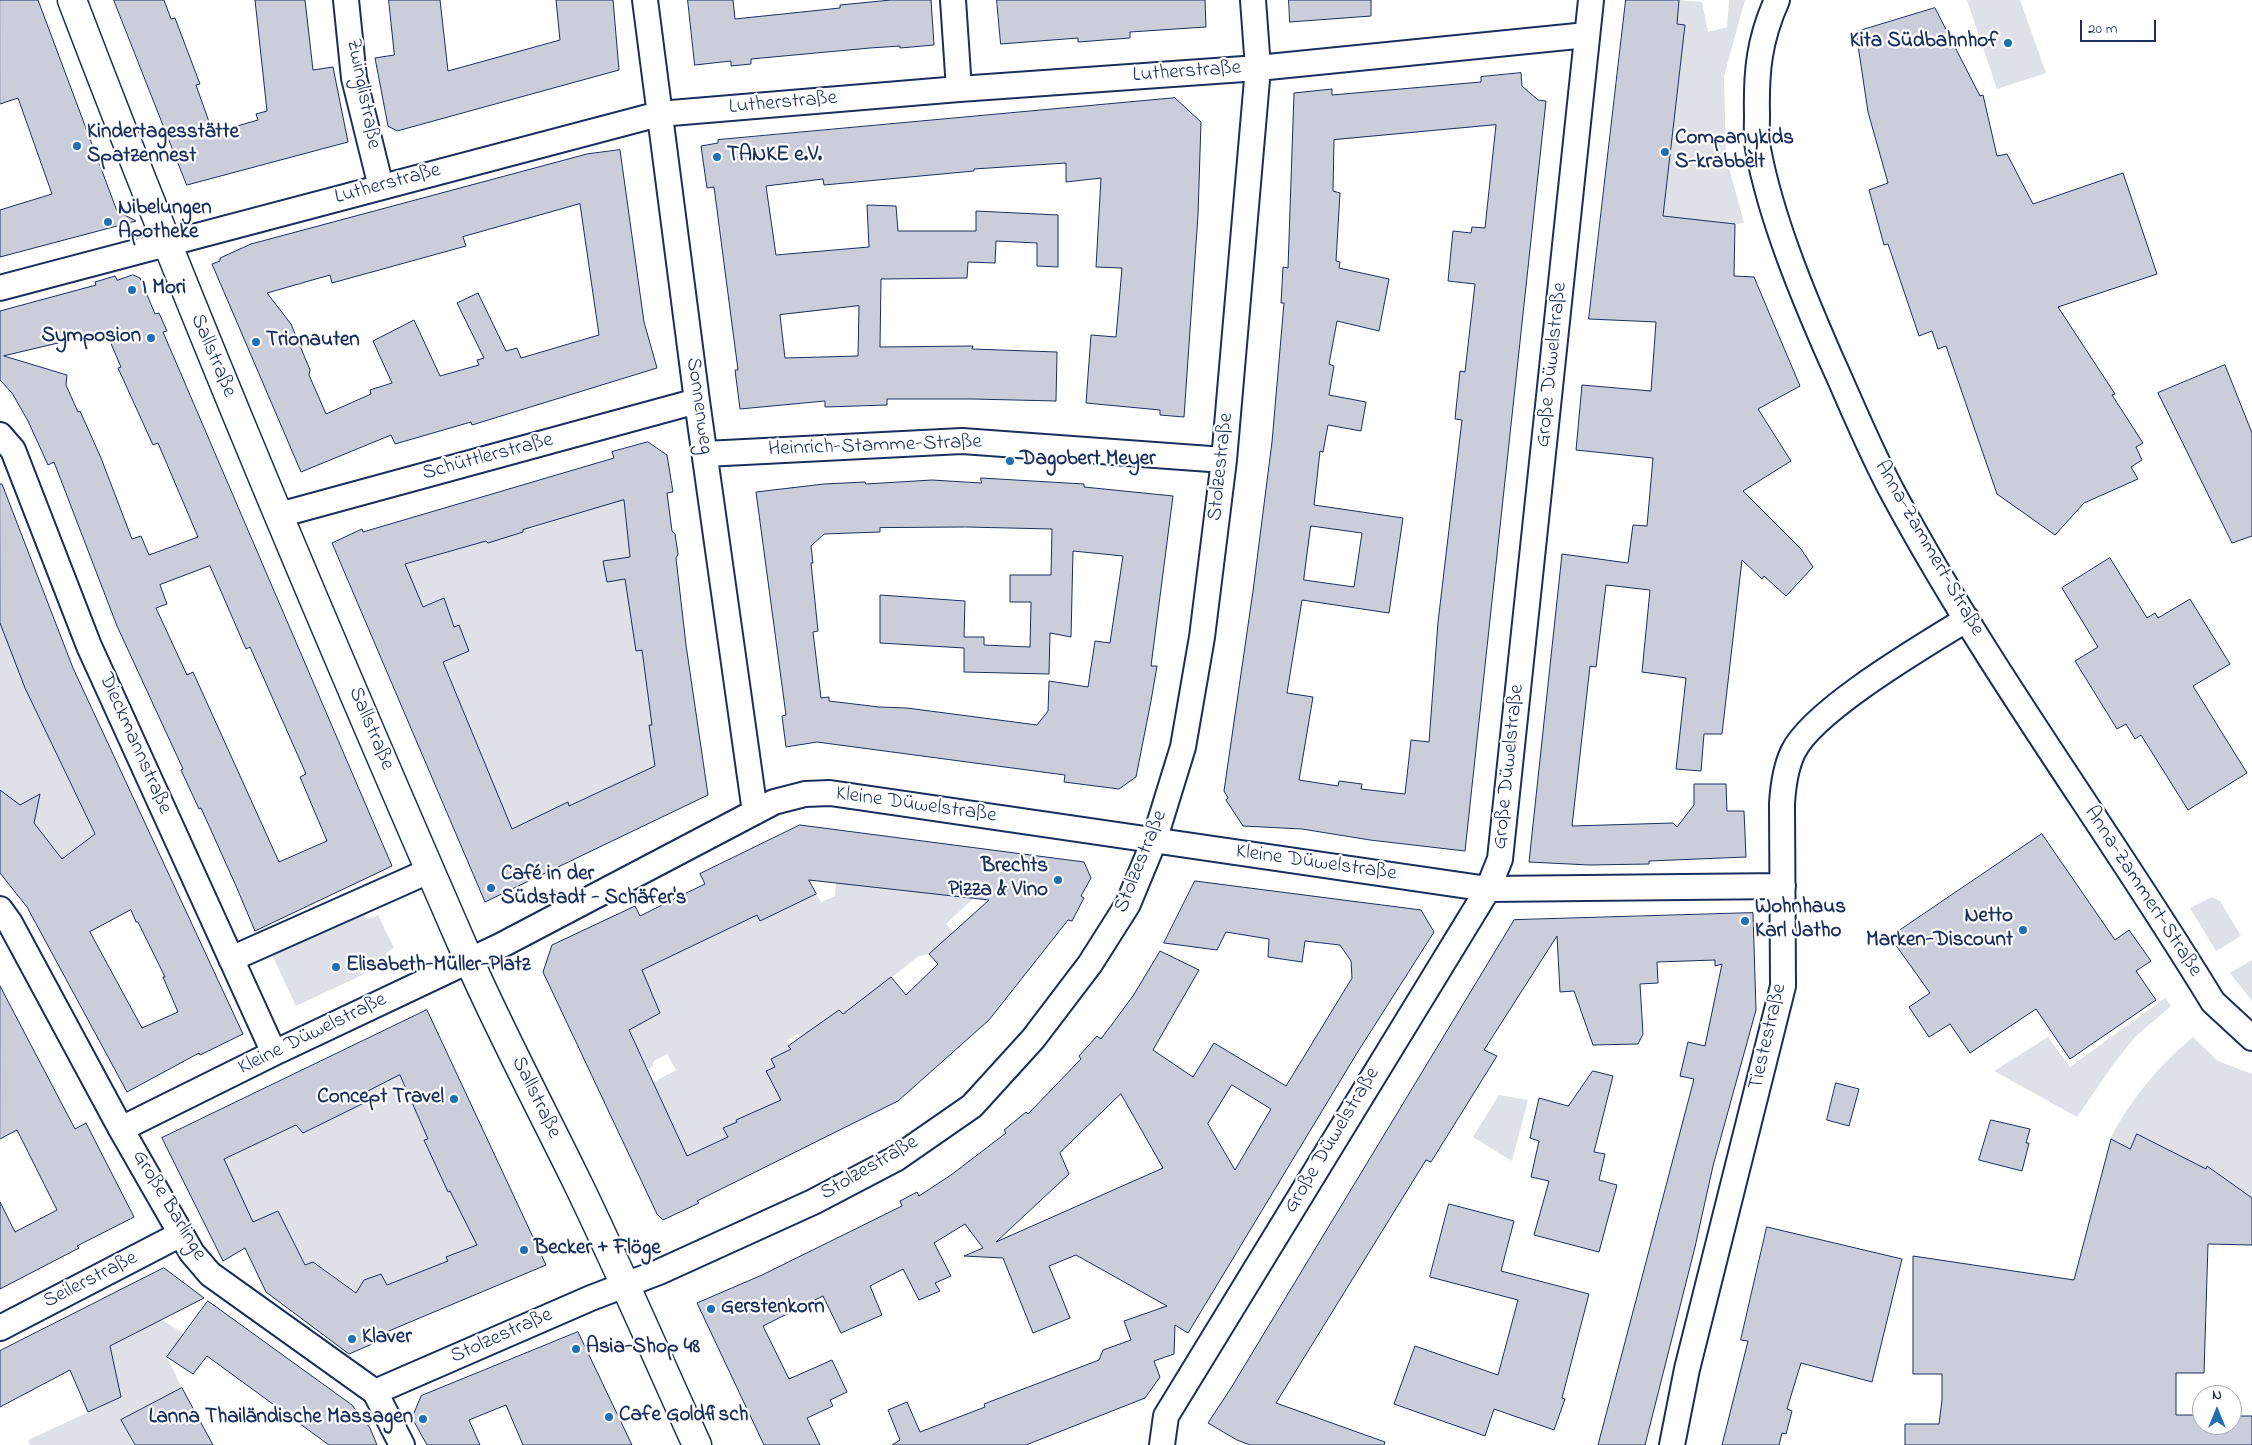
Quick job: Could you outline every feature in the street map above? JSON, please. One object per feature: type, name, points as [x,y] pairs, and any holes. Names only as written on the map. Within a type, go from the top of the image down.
[{"type":"street","name":"Sallstraße","points":[[72,0],[166,244],[279,515],[469,960],[525,1078],[580,1187],[697,1445]]},
{"type":"street","name":"Zwinglistraße","points":[[346,0],[354,78],[381,187]]},
{"type":"street","name":"Sonnenweg","points":[[645,0],[697,401],[755,812]]},
{"type":"street","points":[[953,0],[959,89]]},
{"type":"street","name":"Stolzestraße","points":[[374,1392],[624,1285],[659,1272],[813,1202],[897,1158],[972,1106],[1033,1039],[1090,964],[1128,904],[1154,841],[1183,747],[1202,637],[1224,460],[1258,68],[1253,0]]},
{"type":"street","name":"Große Düwelstraße","points":[[1162,1445],[1166,1416],[1488,889],[1500,859],[1590,0]]},
{"type":"street","name":"Anna-Zammert-Straße","points":[[1777,0],[1759,52],[1756,78],[1758,147],[1775,216],[1817,326],[1866,438],[1893,493],[1967,620],[2213,1002],[2252,1038]]},
{"type":"street","name":"Lutherstraße","points":[[0,288],[659,114],[959,89],[1258,68],[1587,35]]},
{"type":"street","name":"Schüttlerstraße","points":[[279,515],[697,401]]},
{"type":"street","name":"Dieckmannstraße","points":[[0,435],[13,450],[89,646],[274,1053]]},
{"type":"street","name":"Heinrich-Stamme-Straße","points":[[705,454],[962,441],[1224,460]]},
{"type":"street","name":"Tiestestraße","points":[[1672,1445],[1687,1369],[1783,986],[1782,804],[1784,776],[1794,751],[1808,732],[1833,708],[1967,620]]},
{"type":"street","name":"Kleine Düwelstraße","points":[[121,1129],[274,1053],[469,960],[774,802],[804,794],[830,793],[1488,889],[1783,886]]},
{"type":"street","points":[[231,959],[431,870]]},
{"type":"street","name":"Große Barlinge","points":[[0,909],[10,923],[121,1129],[192,1254],[210,1274],[374,1392],[402,1445]]},
{"type":"street","name":"Seilerstraße","points":[[0,1328],[181,1234]]},
{"type":"shaded area","points":[[1679,0],[1702,2],[1708,32],[1727,27],[1729,0],[1745,0],[1724,76],[1726,156],[1744,223],[1735,224],[1663,216],[1685,25],[1677,24]]},
{"type":"shaded area","name":"Kita Südbahnhof","points":[[1967,0],[2020,0],[2046,73],[1997,89]]},
{"type":"shaded area","points":[[624,499],[630,557],[625,579],[642,650],[652,725],[655,766],[569,806],[512,829],[443,662],[469,651],[459,626],[454,627],[444,598],[423,607],[414,585],[391,569],[486,541],[488,543]]},
{"type":"shaded area","points":[[0,623],[25,688],[95,836],[61,859],[27,822],[35,817],[37,809],[30,800],[20,805],[0,790]]},
{"type":"shaded area","points":[[836,883],[974,898],[946,924],[954,933],[929,954],[919,956],[843,1015],[839,1010],[828,1018],[831,1022],[802,1039],[798,1034],[786,1041],[796,1057],[783,1053],[771,1059],[775,1067],[766,1071],[778,1095],[791,1101],[736,1120],[737,1122],[724,1128],[728,1137],[678,1160],[679,1138],[652,1083],[676,1070],[667,1054],[654,1061],[652,1067],[648,1069],[626,1024],[660,1013],[651,992],[634,974],[757,915],[816,894],[821,902],[835,896]]},
{"type":"shaded area","points":[[2212,897],[2220,901],[2241,936],[2216,951],[2190,908]]},
{"type":"shaded area","points":[[362,910],[366,920],[378,915],[394,948],[386,953],[390,962],[296,1006],[271,953]]},
{"type":"shaded area","points":[[2252,960],[2252,1001],[2230,973]]},
{"type":"shaded area","points":[[2165,998],[2171,1006],[2135,1037],[2115,1062],[2077,1117],[1994,1071],[2048,1037],[2070,1067]]},
{"type":"shaded area","points":[[2193,1037],[2218,1061],[2252,1074],[2252,1198],[2208,1167],[2206,1169],[2137,1135],[2130,1149],[2110,1139],[2127,1110],[2146,1084]]},
{"type":"shaded area","points":[[400,1062],[405,1087],[428,1139],[424,1140],[448,1192],[450,1191],[472,1235],[485,1250],[467,1249],[447,1257],[448,1261],[392,1283],[386,1283],[381,1275],[364,1280],[357,1292],[314,1262],[305,1265],[278,1211],[253,1222],[224,1159],[296,1125],[303,1133],[363,1103],[361,1095],[389,1081],[382,1068]]},
{"type":"shaded area","points":[[1499,1095],[1528,1100],[1512,1161],[1473,1137]]},
{"type":"shaded area","points":[[156,1316],[184,1334],[167,1357],[182,1388],[121,1420],[133,1445],[30,1445],[28,1440],[121,1397],[109,1342],[128,1338],[147,1325]]},
{"type":"building","points":[[0,0],[38,0],[117,211],[136,221],[0,257],[0,210],[52,194],[18,98],[0,104]]},
{"type":"building","points":[[114,0],[164,0],[171,19],[175,18],[200,84],[196,85],[213,133],[258,120],[256,114],[267,111],[255,0],[305,0],[313,70],[333,67],[348,142],[187,185]]},
{"type":"building","points":[[389,0],[440,0],[448,71],[560,40],[556,0],[613,0],[619,70],[397,131],[388,126],[375,58],[394,55]]},
{"type":"building","points":[[688,0],[733,0],[735,19],[840,8],[840,5],[891,0],[931,0],[934,45],[870,48],[751,59],[751,64],[731,66],[731,61],[695,65]]},
{"type":"building","points":[[997,0],[1205,0],[1206,27],[1130,32],[1130,38],[1078,42],[1078,38],[1001,44]]},
{"type":"building","points":[[1289,0],[1371,0],[1371,16],[1290,22]]},
{"type":"building","points":[[1626,0],[1679,0],[1677,24],[1685,25],[1663,216],[1735,224],[1734,276],[1754,277],[1800,386],[1758,409],[1791,461],[1743,491],[1801,549],[1813,567],[1786,596],[1764,576],[1762,579],[1742,560],[1722,734],[1704,734],[1701,771],[1676,769],[1686,678],[1642,672],[1650,590],[1606,585],[1596,667],[1590,666],[1572,826],[1673,823],[1677,827],[1694,805],[1694,784],[1726,784],[1727,811],[1744,811],[1746,857],[1649,861],[1649,864],[1589,865],[1529,862],[1562,554],[1628,563],[1633,525],[1647,526],[1653,458],[1576,450],[1582,385],[1651,391],[1656,322],[1589,319]]},
{"type":"building","points":[[1935,8],[1980,96],[1983,95],[1997,156],[2007,154],[2033,204],[2123,173],[2157,274],[2058,307],[2115,394],[2112,395],[2143,443],[2136,447],[2142,460],[2131,467],[2138,479],[2084,503],[2055,535],[1997,494],[1946,346],[1938,349],[1932,331],[1919,336],[1888,244],[1884,245],[1869,190],[1888,183],[1868,112],[1856,32]]},
{"type":"building","points":[[1521,73],[1522,86],[1538,100],[1546,101],[1465,851],[1370,840],[1302,829],[1243,826],[1226,800],[1228,798],[1224,791],[1272,442],[1284,303],[1281,303],[1283,267],[1288,268],[1294,93],[1332,89],[1332,95],[1481,82],[1481,77]],"holes":[[[1496,125],[1485,228],[1472,227],[1471,233],[1453,231],[1448,281],[1475,284],[1465,372],[1460,371],[1455,419],[1462,420],[1438,622],[1429,742],[1411,740],[1405,794],[1361,789],[1362,784],[1339,781],[1338,786],[1299,780],[1313,697],[1287,693],[1302,600],[1389,613],[1403,518],[1314,505],[1320,451],[1323,452],[1328,425],[1361,431],[1366,402],[1329,395],[1334,366],[1329,364],[1337,321],[1379,331],[1389,279],[1339,268],[1340,262],[1336,261],[1340,193],[1333,191],[1334,140]],[[1311,526],[1362,533],[1354,587],[1304,580]]]},
{"type":"building","points":[[1175,98],[1201,122],[1198,215],[1184,417],[1160,415],[1160,410],[1086,403],[1091,335],[1116,337],[1122,268],[1096,267],[1101,178],[1066,182],[1066,163],[974,169],[974,171],[824,185],[823,179],[766,186],[776,255],[869,247],[867,205],[896,206],[898,231],[976,231],[976,211],[1058,215],[1058,267],[1037,266],[1037,243],[996,241],[995,263],[968,262],[967,278],[881,279],[880,347],[973,346],[972,349],[1057,352],[1056,401],[887,399],[887,405],[825,407],[825,401],[740,409],[735,370],[738,370],[714,187],[707,188],[701,146],[718,143],[718,140]],"holes":[[[859,306],[858,356],[785,358],[780,315]]]},
{"type":"building","points":[[620,150],[644,322],[657,368],[472,425],[471,422],[395,444],[391,435],[301,472],[212,264],[220,261],[220,258],[251,244],[587,154]],"holes":[[[580,204],[599,335],[521,358],[517,348],[506,351],[478,293],[457,303],[484,358],[477,360],[479,365],[440,376],[414,320],[373,341],[392,383],[370,390],[371,394],[326,414],[309,375],[310,370],[291,324],[267,293],[330,275],[332,283],[466,246],[463,237]]]},
{"type":"building","points":[[133,275],[140,278],[155,314],[159,313],[167,331],[163,332],[392,866],[255,931],[201,808],[199,809],[181,770],[183,769],[117,626],[54,462],[48,465],[28,421],[12,393],[0,380],[0,311],[96,285],[95,282],[115,276],[117,280]],"holes":[[[106,332],[121,367],[118,368],[153,445],[158,443],[198,537],[149,555],[141,536],[132,539],[101,458],[66,385],[67,375],[4,356]],[[210,566],[246,649],[250,647],[306,774],[300,777],[327,841],[279,862],[193,672],[187,675],[156,608],[167,604],[160,585]]]},
{"type":"building","points":[[2225,365],[2252,433],[2252,536],[2232,543],[2158,393]]},
{"type":"building","points":[[648,442],[667,455],[673,492],[667,493],[672,531],[675,534],[678,554],[676,558],[686,645],[708,795],[485,902],[332,543],[362,529],[363,532],[614,458],[612,452]],"holes":[[[624,500],[630,557],[603,561],[607,582],[625,579],[636,651],[642,650],[652,725],[649,725],[655,766],[569,806],[568,802],[512,829],[443,662],[469,651],[459,625],[454,627],[444,598],[423,607],[405,564],[486,541],[488,543],[523,532],[523,530]]]},
{"type":"building","points":[[981,478],[1084,484],[1084,487],[1173,496],[1151,666],[1157,666],[1151,701],[1136,777],[1119,789],[1064,782],[1065,775],[817,742],[786,747],[782,716],[786,715],[756,492],[824,484],[865,482],[866,484],[932,480],[981,483]],"holes":[[[880,528],[1052,529],[1051,575],[1010,575],[1010,602],[1031,602],[1030,647],[984,645],[984,637],[964,637],[965,601],[880,595],[880,643],[964,648],[964,672],[1049,674],[1050,633],[1071,637],[1073,551],[1123,556],[1110,643],[1095,641],[1088,687],[1049,681],[1048,711],[1037,725],[907,708],[879,707],[829,701],[829,697],[821,698],[813,632],[818,631],[811,546],[824,534],[880,532]]]},
{"type":"building","points":[[0,484],[2,484],[73,668],[243,1034],[200,1055],[199,1053],[127,1092],[27,907],[0,873],[0,790],[20,805],[40,794],[34,823],[62,859],[95,834],[25,688],[0,623]],"holes":[[[131,910],[136,922],[138,922],[165,977],[163,977],[178,1012],[142,1028],[90,932]]]},
{"type":"building","points":[[2110,558],[2147,618],[2155,613],[2158,618],[2190,599],[2230,664],[2193,686],[2247,773],[2188,810],[2141,735],[2135,739],[2126,724],[2117,729],[2075,661],[2098,647],[2062,588]]},
{"type":"building","points":[[800,825],[1084,862],[1091,878],[1081,896],[1084,898],[1072,921],[1068,920],[989,1020],[898,1101],[697,1201],[699,1203],[663,1220],[657,1214],[543,972],[552,945],[635,906],[640,916],[705,884],[700,874]],"holes":[[[809,880],[989,900],[929,954],[938,964],[906,995],[891,977],[843,1014],[839,1010],[788,1046],[791,1049],[771,1059],[775,1067],[766,1071],[781,1100],[736,1120],[737,1122],[723,1128],[728,1137],[687,1156],[629,1030],[660,1013],[642,970],[757,915],[760,921],[816,894]]]},
{"type":"building","points":[[2042,834],[2115,940],[2129,930],[2151,961],[2136,971],[2156,1000],[2070,1059],[2036,1009],[1970,1053],[1950,1024],[1929,1037],[1909,1007],[1930,993],[1890,937]]},
{"type":"building","points":[[1195,881],[1421,910],[1434,932],[1357,1053],[1188,1333],[1175,1325],[1174,1354],[1154,1361],[1160,1377],[1145,1398],[1026,1445],[892,1445],[900,1440],[888,1410],[907,1402],[920,1432],[985,1407],[984,1404],[1099,1360],[1103,1350],[1131,1340],[1124,1321],[1167,1306],[1076,1255],[1049,1266],[1070,1318],[1033,1333],[1003,1258],[964,1256],[983,1248],[965,1224],[934,1243],[951,1276],[935,1283],[940,1291],[919,1300],[903,1269],[870,1286],[882,1315],[841,1333],[823,1296],[763,1326],[789,1379],[832,1360],[847,1392],[830,1400],[833,1406],[807,1418],[820,1445],[764,1445],[697,1303],[762,1275],[902,1206],[900,1201],[917,1192],[919,1196],[951,1175],[1006,1133],[1004,1130],[1026,1112],[1028,1114],[1081,1059],[1079,1056],[1097,1036],[1101,1039],[1133,996],[1160,951],[1199,970],[1153,1050],[1193,1077],[1214,1043],[1286,1086],[1352,978],[1351,961],[1340,945],[1305,941],[1302,962],[1268,957],[1269,939],[1226,932],[1217,950],[1164,943]],"holes":[[[1232,1085],[1271,1109],[1235,1170],[1208,1124]],[[1121,1094],[1163,1168],[996,1242],[1069,1174],[1060,1153]]]},
{"type":"building","points":[[1753,913],[1756,1010],[1713,1166],[1695,1247],[1645,1445],[1598,1445],[1694,1079],[1680,1076],[1688,1042],[1705,1046],[1722,964],[1715,966],[1715,960],[1657,962],[1658,983],[1640,984],[1643,1034],[1638,1044],[1593,1045],[1574,991],[1560,992],[1557,936],[1484,1050],[1497,1056],[1431,1162],[1426,1160],[1276,1403],[1385,1442],[1384,1445],[1250,1445],[1237,1440],[1208,1423],[1514,920]]},
{"type":"building","points":[[0,986],[75,1129],[86,1123],[134,1217],[0,1289],[0,1202],[15,1232],[57,1210],[17,1130],[0,1139]]},
{"type":"building","points":[[427,1010],[546,1265],[384,1333],[386,1338],[349,1354],[266,1292],[245,1248],[223,1261],[162,1138]],"holes":[[[400,1075],[428,1139],[424,1140],[448,1192],[450,1191],[477,1245],[446,1257],[448,1261],[387,1285],[381,1274],[364,1280],[356,1293],[313,1262],[305,1265],[278,1211],[253,1222],[224,1159],[296,1125],[303,1133],[364,1103],[361,1095]]]},
{"type":"building","points":[[1593,1071],[1613,1076],[1594,1152],[1605,1154],[1599,1180],[1617,1185],[1599,1252],[1534,1235],[1549,1181],[1531,1177],[1539,1141],[1530,1138],[1539,1098],[1568,1106]]},
{"type":"building","points":[[1836,1083],[1859,1089],[1849,1126],[1827,1120]]},
{"type":"building","points":[[1991,1120],[2030,1129],[2026,1143],[2029,1143],[2022,1171],[1979,1160]]},
{"type":"building","points":[[2137,1134],[2206,1169],[2207,1166],[2252,1198],[2252,1245],[2208,1244],[2204,1373],[2176,1373],[2176,1415],[2192,1415],[2192,1435],[2242,1435],[2242,1416],[2252,1416],[2252,1445],[1905,1445],[1905,1424],[1939,1424],[1942,1400],[1942,1374],[1913,1374],[1913,1256],[2074,1280],[2111,1139],[2130,1149]]},
{"type":"building","points":[[1449,1204],[1514,1221],[1501,1271],[1589,1294],[1562,1398],[1565,1399],[1554,1430],[1494,1409],[1485,1436],[1394,1404],[1415,1346],[1498,1375],[1518,1300],[1430,1277]]},
{"type":"building","points":[[1767,1227],[1902,1259],[1872,1382],[1801,1363],[1787,1409],[1792,1411],[1786,1434],[1782,1433],[1779,1445],[1722,1445],[1748,1341],[1741,1340]]},
{"type":"building","points":[[164,1268],[204,1298],[110,1346],[121,1397],[88,1412],[70,1370],[0,1407],[0,1351]]},
{"type":"building","points":[[208,1301],[352,1405],[370,1428],[377,1445],[329,1445],[207,1356],[193,1374],[167,1357]]},
{"type":"building","points":[[578,1332],[632,1445],[523,1445],[506,1405],[469,1420],[480,1445],[427,1445],[412,1418],[421,1396]]},
{"type":"building","points":[[182,1388],[213,1445],[135,1445],[121,1420]]},
{"type":"place","name":"Kita Südbahnhof","points":[[2008,43]]},
{"type":"place","name":"Kindertagesstätte Spatzennest","points":[[77,146]]},
{"type":"place","name":"Companykids S-krabbelt","points":[[1665,152]]},
{"type":"place","name":"TANKE e.V.","points":[[717,157]]},
{"type":"place","name":"Nibelungen Apotheke","points":[[108,222]]},
{"type":"place","name":"I Mori","points":[[132,290]]},
{"type":"place","name":"Symposion","points":[[151,338]]},
{"type":"place","name":"Trionauten","points":[[256,342]]},
{"type":"place","name":"Dagobert Meyer","points":[[1010,461]]},
{"type":"place","name":"Brechts Pizza & Vino","points":[[1058,880]]},
{"type":"place","name":"Café in der Südstadt - Schäfer's","points":[[491,888]]},
{"type":"place","name":"Wohnhaus Karl Jatho","points":[[1745,921]]},
{"type":"place","name":"Netto Marken-Discount","points":[[2023,930]]},
{"type":"place","name":"Elisabeth-Müller-Platz","points":[[336,967]]},
{"type":"place","name":"Concept Travel","points":[[454,1099]]},
{"type":"place","name":"Becker + Flöge","points":[[524,1250]]},
{"type":"place","name":"Gerstenkorn","points":[[711,1309]]},
{"type":"place","name":"Klaver","points":[[352,1339]]},
{"type":"place","name":"Asia-Shop 48","points":[[576,1349]]},
{"type":"place","name":"Cafe Goldfisch","points":[[609,1417]]},
{"type":"place","name":"Lanna Thailändische Massagen","points":[[423,1419]]}]
